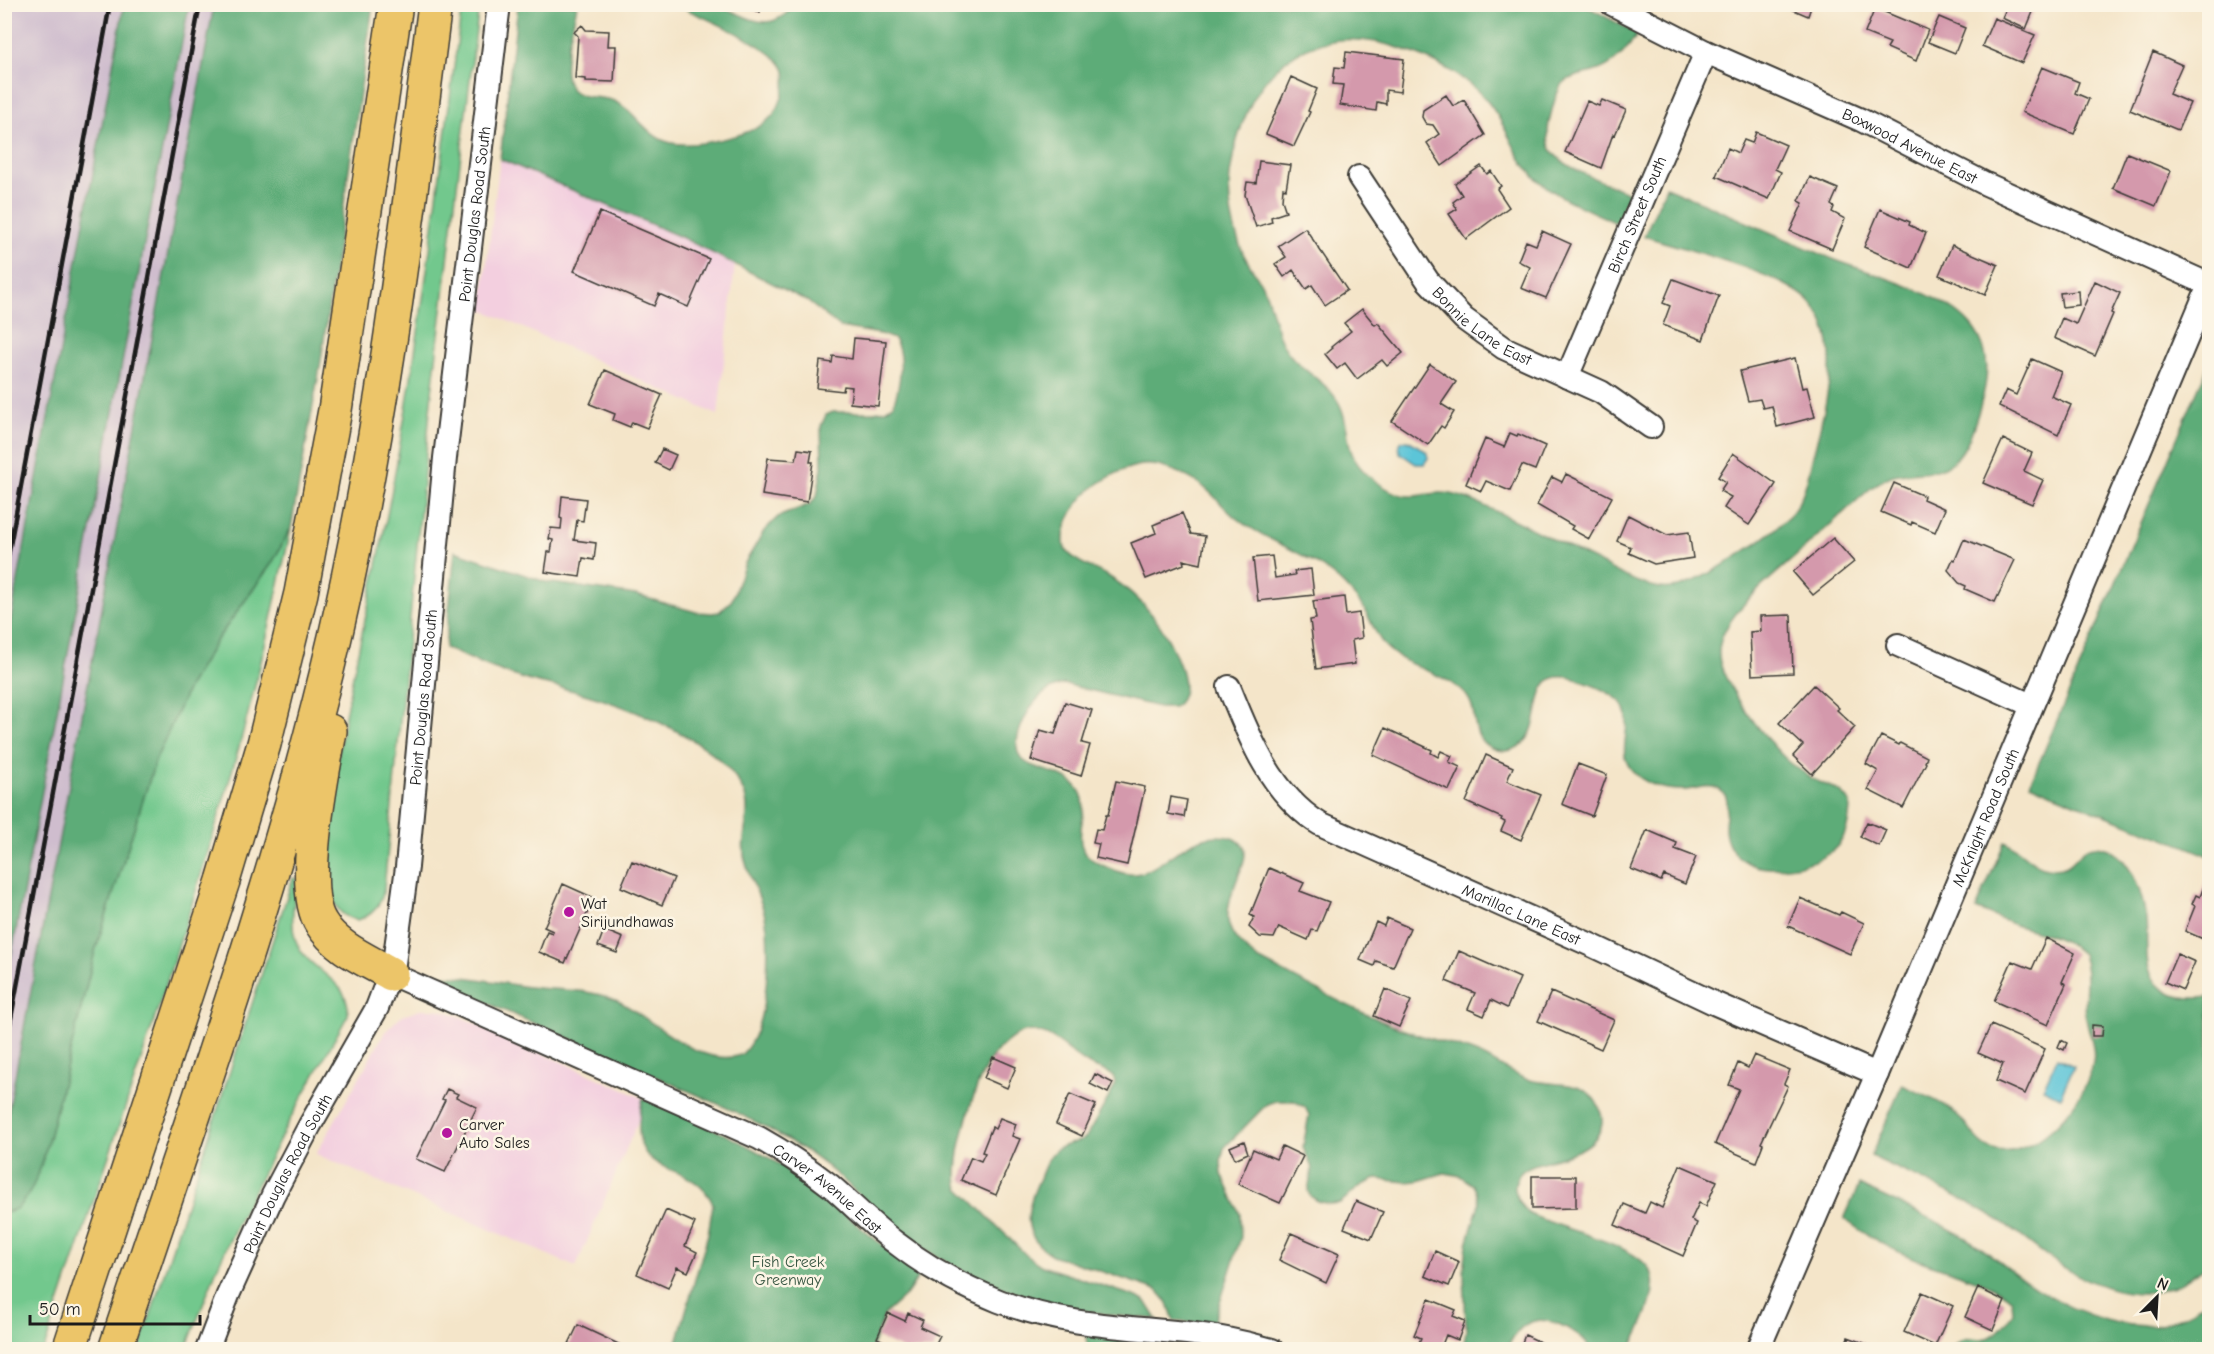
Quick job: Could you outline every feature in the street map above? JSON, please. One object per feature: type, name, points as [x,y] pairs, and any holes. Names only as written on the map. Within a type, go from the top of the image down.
[{"type":"highway","points":[[69,1350],[223,881],[264,744],[298,602],[330,443],[396,4]]},
{"type":"highway","points":[[391,974],[352,952],[331,936],[316,915],[312,892],[320,794],[360,520],[385,370],[435,4]]},
{"type":"highway","points":[[115,1350],[234,990],[297,782],[335,637],[360,520]]},
{"type":"street","name":"Point Douglas Road South","points":[[207,1350],[228,1295],[269,1203],[314,1117],[377,1008],[391,974],[405,888],[423,679],[452,394],[499,4]]},
{"type":"street","name":"Boxwood Avenue East","points":[[1612,4],[1706,52],[1829,105],[1986,184],[2209,284]]},
{"type":"street","name":"Birch Street South","points":[[1567,377],[1706,52]]},
{"type":"street","name":"Bonnie Lane East","points":[[1359,177],[1428,281],[1455,311],[1481,333],[1504,348],[1608,397],[1651,427]]},
{"type":"street","name":"McKnight Road South","points":[[1758,1350],[1877,1074],[2209,284]]},
{"type":"street","points":[[1898,645],[2031,705]]},
{"type":"street","name":"Marillac Lane East","points":[[1228,687],[1256,749],[1272,776],[1292,800],[1320,824],[1591,945],[1716,1004],[1877,1074]]},
{"type":"street","name":"Carver Avenue East","points":[[391,974],[759,1138],[811,1171],[895,1243],[916,1258],[976,1291],[1030,1312],[1070,1321],[1223,1338],[1272,1350]]},
{"type":"shaded area","points":[[5,5],[214,5],[5,1130]]},
{"type":"shaded area","points":[[501,151],[736,256],[718,415],[481,309]]},
{"type":"shaded area","points":[[420,1009],[436,1009],[454,1014],[647,1100],[576,1267],[316,1154],[385,1032],[401,1016]]},
{"type":"green space","points":[[795,4],[1584,5],[1638,34],[1624,52],[1607,66],[1572,77],[1563,84],[1558,92],[1548,128],[1550,147],[1558,158],[1588,175],[1629,193],[1616,223],[1568,200],[1535,178],[1520,157],[1493,108],[1466,81],[1419,55],[1369,41],[1336,41],[1308,48],[1284,62],[1264,83],[1248,109],[1237,140],[1229,194],[1239,244],[1265,291],[1281,341],[1291,356],[1335,397],[1344,415],[1354,459],[1369,476],[1398,494],[1412,496],[1443,493],[1469,499],[1637,582],[1658,588],[1678,587],[1690,583],[1723,565],[1758,542],[1794,510],[1807,482],[1830,373],[1827,333],[1820,316],[1808,300],[1795,290],[1754,271],[1644,236],[1666,187],[1833,259],[1929,296],[1962,317],[1980,338],[1986,357],[1985,387],[1973,428],[1955,460],[1949,465],[1928,472],[1895,475],[1871,488],[1748,600],[1727,627],[1721,640],[1719,654],[1721,666],[1735,694],[1757,725],[1790,763],[1813,779],[1844,794],[1850,803],[1848,825],[1839,844],[1822,857],[1797,866],[1767,868],[1749,863],[1734,853],[1726,836],[1727,800],[1723,792],[1718,789],[1701,787],[1688,790],[1669,789],[1655,786],[1636,774],[1626,761],[1627,723],[1623,705],[1601,689],[1563,677],[1550,679],[1543,688],[1532,729],[1526,741],[1511,750],[1502,751],[1491,748],[1479,737],[1472,707],[1464,693],[1445,679],[1402,659],[1384,645],[1360,603],[1334,576],[1240,521],[1206,489],[1180,474],[1152,465],[1124,470],[1104,480],[1084,496],[1068,522],[1064,540],[1065,549],[1069,554],[1121,584],[1153,616],[1176,655],[1184,685],[1183,694],[1174,707],[1159,707],[1064,684],[1057,686],[1044,693],[1026,715],[1017,740],[1018,753],[1024,761],[1059,775],[1079,790],[1084,809],[1080,838],[1082,847],[1088,856],[1098,863],[1117,871],[1129,874],[1140,873],[1161,863],[1182,848],[1206,837],[1229,837],[1241,843],[1244,846],[1244,862],[1229,903],[1229,923],[1237,941],[1258,959],[1378,1020],[1478,1054],[1526,1079],[1569,1085],[1585,1090],[1591,1095],[1602,1116],[1602,1124],[1592,1142],[1573,1153],[1524,1170],[1516,1181],[1515,1188],[1518,1201],[1528,1213],[1615,1245],[1644,1263],[1652,1274],[1653,1291],[1647,1313],[1630,1349],[1590,1349],[1578,1334],[1557,1323],[1539,1320],[1531,1322],[1518,1331],[1507,1349],[1463,1349],[1466,1330],[1464,1272],[1467,1244],[1479,1204],[1473,1185],[1460,1176],[1444,1173],[1418,1181],[1376,1179],[1362,1185],[1340,1203],[1329,1204],[1318,1201],[1310,1196],[1308,1191],[1312,1168],[1303,1147],[1309,1115],[1305,1107],[1294,1101],[1277,1101],[1267,1104],[1224,1148],[1221,1161],[1222,1174],[1240,1214],[1241,1237],[1213,1325],[1174,1321],[1168,1303],[1157,1290],[1052,1255],[1041,1247],[1030,1230],[1028,1220],[1031,1200],[1046,1163],[1056,1150],[1086,1137],[1114,1088],[1113,1076],[1081,1060],[1059,1042],[1043,1033],[1021,1033],[1012,1038],[992,1057],[979,1082],[966,1121],[958,1160],[959,1188],[1026,1255],[1042,1266],[1137,1297],[1147,1303],[1157,1319],[1122,1316],[1055,1305],[1023,1296],[962,1270],[932,1254],[903,1234],[827,1167],[766,1127],[739,1113],[452,988],[434,975],[598,994],[620,1002],[678,1041],[711,1056],[727,1058],[742,1054],[751,1043],[757,1029],[767,976],[767,928],[763,909],[745,860],[746,801],[733,774],[716,757],[695,742],[645,716],[595,697],[511,675],[445,648],[455,551],[546,582],[636,595],[696,612],[719,612],[732,600],[745,563],[764,531],[778,517],[810,504],[817,496],[822,468],[821,426],[826,415],[833,412],[873,412],[885,410],[893,405],[900,371],[899,354],[894,339],[880,334],[840,327],[807,301],[681,237],[500,159],[518,5],[577,5],[566,57],[566,77],[572,90],[583,96],[614,101],[628,110],[660,139],[678,144],[691,144],[735,136],[760,126],[768,120],[781,101],[785,73],[782,65],[763,48],[733,31],[676,5],[714,5],[756,21],[766,22],[785,14]]},
{"type":"green space","points":[[124,5],[189,5],[5,990],[5,651]]},
{"type":"green space","points":[[214,5],[373,5],[320,367],[291,528],[272,563],[216,641],[189,686],[156,759],[95,951],[38,1175],[30,1192],[18,1208],[5,1213],[5,1130]]},
{"type":"green space","points":[[462,5],[479,5],[431,401],[384,889],[375,909],[368,916],[357,920],[342,913],[336,906],[330,890],[328,850],[336,770],[349,695],[381,547],[410,384]]},
{"type":"green space","points":[[2209,363],[2209,856],[2030,784]]},
{"type":"green space","points":[[291,528],[255,687],[219,817],[171,970],[44,1349],[5,1349],[4,1213],[11,1212],[38,1175],[95,951],[156,759],[189,686],[216,641],[272,563]]},
{"type":"green space","points":[[2005,841],[2036,864],[2047,868],[2055,869],[2066,866],[2091,847],[2108,849],[2118,856],[2130,870],[2142,898],[2146,919],[2147,961],[2153,979],[2174,995],[2189,998],[2209,997],[2209,1264],[2166,1289],[2136,1293],[2105,1287],[2090,1281],[2062,1266],[1979,1208],[1871,1156],[1902,1085],[1935,1100],[1958,1115],[1986,1147],[1997,1151],[2013,1151],[2044,1136],[2058,1123],[2082,1092],[2089,1077],[2093,1050],[2085,1009],[2086,969],[2082,954],[2061,940],[1976,909]]},
{"type":"green space","points":[[293,878],[297,879],[293,918],[296,941],[309,960],[343,992],[348,1015],[288,1123],[240,1218],[218,1266],[186,1349],[139,1350]]},
{"type":"green space","name":"Fish Creek Greenway","points":[[643,1098],[729,1137],[779,1164],[920,1274],[907,1294],[885,1314],[871,1349],[675,1349],[708,1234],[713,1204],[703,1188],[650,1158],[642,1145],[639,1126]]},
{"type":"green space","points":[[1859,1185],[1963,1236],[2035,1288],[2090,1315],[2129,1325],[2148,1326],[2177,1319],[2209,1299],[2209,1349],[1951,1349],[1967,1338],[1985,1339],[1997,1332],[2013,1312],[2012,1300],[1981,1282],[1898,1252],[1870,1237],[1844,1219]]},
{"type":"green space","points":[[1087,1335],[1213,1349],[1087,1349]]},
{"type":"water","points":[[1408,440],[1427,452],[1428,458],[1424,464],[1416,464],[1400,453],[1399,445],[1402,441]]},
{"type":"water","points":[[2057,1058],[2074,1066],[2060,1097],[2043,1089]]},
{"type":"building","points":[[735,4],[762,4],[760,12]]},
{"type":"building","points":[[1780,4],[1812,4],[1808,16]]},
{"type":"building","points":[[2008,4],[2015,4],[2033,12],[2026,29],[2002,18]]},
{"type":"building","points":[[1875,8],[1928,30],[1916,61],[1887,48],[1890,43],[1865,33]]},
{"type":"building","points":[[1939,17],[1965,28],[1955,53],[1928,42]]},
{"type":"building","points":[[1994,18],[2035,35],[2022,63],[1982,46]]},
{"type":"building","points":[[582,25],[586,30],[609,31],[608,46],[616,46],[614,82],[586,81],[586,79],[575,78],[578,36],[574,32]]},
{"type":"building","points":[[1346,52],[1404,59],[1400,92],[1386,90],[1386,104],[1377,102],[1376,111],[1340,105],[1343,85],[1333,84],[1335,67],[1344,68]]},
{"type":"building","points":[[2153,52],[2182,65],[2169,94],[2190,103],[2178,130],[2130,110]]},
{"type":"building","points":[[2042,67],[2079,82],[2075,93],[2089,99],[2074,134],[2022,112]]},
{"type":"building","points":[[1291,77],[1317,89],[1308,111],[1310,112],[1294,146],[1266,134]]},
{"type":"building","points":[[1446,95],[1453,106],[1464,100],[1485,135],[1442,166],[1427,143],[1439,134],[1433,125],[1426,124],[1422,117],[1423,110]]},
{"type":"building","points":[[1602,100],[1626,110],[1615,135],[1613,134],[1601,168],[1565,152],[1587,101],[1599,106]]},
{"type":"building","points":[[1756,132],[1786,145],[1775,169],[1781,172],[1769,199],[1716,176],[1728,148],[1738,153],[1744,140],[1752,143]]},
{"type":"building","points":[[2127,153],[2171,171],[2156,206],[2113,188]]},
{"type":"building","points":[[1259,161],[1290,165],[1286,189],[1283,188],[1282,200],[1286,212],[1271,217],[1272,222],[1256,227],[1245,195],[1247,182],[1256,183]]},
{"type":"building","points":[[1481,166],[1487,174],[1491,171],[1501,186],[1497,189],[1509,207],[1466,239],[1449,214],[1457,209],[1453,202],[1462,195],[1455,184]]},
{"type":"building","points":[[1810,177],[1838,189],[1831,205],[1834,207],[1832,212],[1845,219],[1832,249],[1790,231],[1803,203],[1799,201]]},
{"type":"building","points":[[1880,209],[1910,222],[1909,225],[1926,233],[1911,268],[1864,247]]},
{"type":"building","points":[[600,212],[709,259],[688,307],[659,294],[654,306],[574,271]]},
{"type":"building","points":[[1305,228],[1347,290],[1325,305],[1312,285],[1306,289],[1293,270],[1284,277],[1275,264],[1286,257],[1278,246]]},
{"type":"building","points":[[1542,231],[1571,244],[1546,298],[1521,288],[1530,267],[1518,261],[1526,241],[1536,245]]},
{"type":"building","points":[[1952,245],[1998,265],[1985,295],[1939,275]]},
{"type":"building","points":[[1673,279],[1719,296],[1703,340],[1663,325],[1670,306],[1663,303]]},
{"type":"building","points":[[2095,281],[2120,293],[2095,356],[2054,338],[2062,318],[2076,324]]},
{"type":"building","points":[[2078,291],[2079,305],[2062,307],[2060,293]]},
{"type":"building","points":[[1362,309],[1375,325],[1378,323],[1403,353],[1387,366],[1382,360],[1357,379],[1345,363],[1337,369],[1325,354],[1351,331],[1344,323]]},
{"type":"building","points":[[854,338],[886,341],[878,406],[850,403],[852,387],[844,386],[843,391],[817,388],[820,361],[832,363],[833,356],[852,359]]},
{"type":"building","points":[[1795,358],[1802,388],[1807,387],[1815,417],[1777,427],[1772,406],[1763,408],[1760,399],[1748,401],[1740,371]]},
{"type":"building","points":[[2032,359],[2061,372],[2051,396],[2071,405],[2058,435],[1999,406],[2006,390],[2016,395]]},
{"type":"building","points":[[1430,364],[1456,382],[1441,404],[1454,412],[1444,428],[1441,426],[1428,445],[1392,421]]},
{"type":"building","points":[[605,370],[662,395],[647,428],[632,422],[630,427],[613,420],[615,414],[590,404]]},
{"type":"building","points":[[1510,433],[1517,436],[1518,434],[1545,446],[1535,470],[1522,465],[1510,491],[1486,481],[1481,491],[1466,484],[1485,439],[1504,447]]},
{"type":"building","points":[[2003,439],[2032,453],[2024,471],[2043,480],[2032,504],[1983,483]]},
{"type":"building","points":[[662,449],[676,455],[669,470],[655,463]]},
{"type":"building","points":[[798,449],[812,451],[810,462],[813,462],[807,502],[762,495],[768,458],[796,460]]},
{"type":"building","points":[[1733,453],[1776,484],[1749,525],[1724,508],[1731,497],[1720,491],[1726,482],[1718,477]]},
{"type":"building","points":[[1566,474],[1612,497],[1589,539],[1571,529],[1573,526],[1537,505],[1552,477],[1562,482]]},
{"type":"building","points":[[1894,483],[1924,496],[1923,499],[1945,509],[1935,532],[1881,512]]},
{"type":"building","points":[[562,496],[586,499],[583,521],[577,520],[574,540],[596,543],[594,560],[583,558],[580,577],[545,572],[548,552],[551,552],[553,540],[549,539],[551,528],[561,529]]},
{"type":"building","points":[[1182,513],[1191,534],[1205,536],[1201,564],[1183,560],[1184,564],[1146,579],[1131,543],[1156,533],[1153,525]]},
{"type":"building","points":[[1628,515],[1667,535],[1689,532],[1693,558],[1654,564],[1629,553],[1631,547],[1617,541]]},
{"type":"building","points":[[1833,538],[1854,562],[1813,595],[1793,572]]},
{"type":"building","points":[[1964,539],[2015,560],[1995,602],[1965,589],[1966,586],[1959,583],[1948,570]]},
{"type":"building","points":[[1272,556],[1275,578],[1295,575],[1294,571],[1311,569],[1314,595],[1258,601],[1253,558]]},
{"type":"building","points":[[1344,597],[1346,615],[1359,613],[1362,638],[1352,640],[1355,664],[1316,669],[1310,620],[1316,619],[1313,601]]},
{"type":"building","points":[[1791,615],[1793,673],[1752,675],[1750,632],[1761,631],[1760,616]]},
{"type":"building","points":[[1814,685],[1839,708],[1837,710],[1855,727],[1812,774],[1793,756],[1803,745],[1779,723]]},
{"type":"building","points":[[1065,702],[1092,710],[1082,743],[1090,745],[1081,776],[1031,760],[1040,730],[1055,734]]},
{"type":"building","points":[[1385,728],[1432,750],[1431,753],[1438,757],[1441,751],[1452,756],[1449,762],[1460,767],[1449,790],[1373,755]]},
{"type":"building","points":[[1881,736],[1927,757],[1903,808],[1868,790],[1878,771],[1866,764]]},
{"type":"building","points":[[1486,755],[1513,767],[1507,781],[1541,795],[1521,840],[1501,831],[1505,822],[1501,820],[1502,818],[1466,802]]},
{"type":"building","points":[[1578,764],[1607,775],[1592,816],[1562,804]]},
{"type":"building","points":[[1116,781],[1145,787],[1127,865],[1096,858],[1099,844],[1093,843],[1096,829],[1102,830],[1106,815],[1108,815]]},
{"type":"building","points":[[1171,797],[1187,800],[1184,817],[1168,814]]},
{"type":"building","points":[[1867,822],[1886,830],[1879,846],[1860,837]]},
{"type":"building","points":[[1647,830],[1677,843],[1675,849],[1696,857],[1685,884],[1664,875],[1661,881],[1631,869]]},
{"type":"building","points":[[632,861],[674,878],[662,905],[621,887]]},
{"type":"building","points":[[1269,868],[1304,883],[1300,891],[1329,902],[1317,931],[1312,930],[1308,940],[1279,927],[1274,938],[1260,937],[1249,927],[1254,917],[1250,915]]},
{"type":"building","points":[[2209,873],[2210,942],[2185,931],[2195,906],[2192,904],[2196,895],[2200,897]]},
{"type":"building","name":"Wat Sirijundhawas","points":[[563,884],[594,898],[565,963],[539,952],[547,931],[552,933],[553,931],[544,927]]},
{"type":"building","points":[[1800,898],[1839,915],[1841,912],[1864,923],[1850,954],[1788,926]]},
{"type":"building","points":[[1387,918],[1410,928],[1393,967],[1376,961],[1374,966],[1360,960],[1376,922],[1384,926]]},
{"type":"building","points":[[604,930],[623,938],[617,953],[598,946]]},
{"type":"building","points":[[2046,938],[2075,953],[2062,982],[2066,984],[2048,1025],[1994,1001],[2012,961],[2032,969]]},
{"type":"building","points":[[1459,951],[1520,978],[1507,1008],[1491,1000],[1484,1016],[1468,1009],[1475,993],[1446,981]]},
{"type":"building","points":[[2177,954],[2195,962],[2183,990],[2165,982]]},
{"type":"building","points":[[1385,989],[1411,1001],[1399,1027],[1374,1016]]},
{"type":"building","points":[[1551,992],[1614,1020],[1601,1049],[1538,1021]]},
{"type":"building","points":[[1991,1025],[2045,1049],[2025,1094],[1996,1081],[2003,1064],[1978,1053]]},
{"type":"building","points":[[2092,1025],[2103,1026],[2102,1036],[2092,1036]]},
{"type":"building","points":[[2061,1040],[2067,1043],[2064,1050],[2058,1047]]},
{"type":"building","points":[[1754,1055],[1790,1070],[1784,1084],[1788,1086],[1761,1143],[1763,1144],[1756,1162],[1715,1144],[1739,1089],[1729,1085],[1738,1063],[1748,1068]]},
{"type":"building","points":[[993,1057],[1016,1067],[1007,1088],[984,1078]]},
{"type":"building","points":[[1095,1074],[1113,1083],[1108,1093],[1090,1084]]},
{"type":"building","name":"Carver Auto Sales","points":[[447,1089],[458,1094],[456,1097],[477,1107],[445,1172],[416,1159],[445,1100],[442,1099]]},
{"type":"building","points":[[1070,1094],[1096,1105],[1082,1136],[1056,1124]]},
{"type":"building","points":[[1000,1118],[1016,1124],[1012,1136],[1020,1139],[996,1195],[961,1180],[971,1157],[981,1161],[985,1153],[982,1152],[992,1127],[995,1129]]},
{"type":"building","points":[[1244,1141],[1248,1153],[1235,1159],[1230,1147]]},
{"type":"building","points":[[1282,1146],[1303,1156],[1280,1203],[1238,1184],[1253,1149],[1276,1159]]},
{"type":"building","points":[[1680,1165],[1717,1181],[1706,1206],[1699,1203],[1691,1220],[1697,1223],[1683,1256],[1615,1225],[1624,1204],[1645,1213],[1650,1202],[1662,1208]]},
{"type":"building","points":[[1532,1176],[1576,1176],[1576,1208],[1532,1209]]},
{"type":"building","points":[[1356,1201],[1383,1212],[1371,1239],[1344,1228]]},
{"type":"building","points":[[666,1210],[695,1223],[685,1246],[697,1252],[688,1272],[677,1267],[668,1288],[637,1274]]},
{"type":"building","points":[[1291,1233],[1339,1254],[1326,1283],[1279,1260]]},
{"type":"building","points":[[1435,1251],[1459,1262],[1449,1286],[1425,1276]]},
{"type":"building","points":[[1978,1288],[2005,1301],[1993,1330],[1965,1317]]},
{"type":"building","points":[[1922,1292],[1953,1306],[1935,1346],[1904,1332]]},
{"type":"building","points":[[1429,1299],[1456,1310],[1453,1316],[1465,1321],[1458,1340],[1446,1335],[1440,1350],[1423,1350],[1417,1347],[1421,1338],[1414,1335]]},
{"type":"building","points":[[888,1313],[905,1321],[908,1313],[923,1320],[920,1327],[940,1336],[933,1350],[904,1350],[877,1338]]},
{"type":"building","points":[[578,1325],[631,1350],[566,1350]]},
{"type":"building","points":[[1525,1335],[1557,1350],[1519,1350]]},
{"type":"building","points":[[1848,1337],[1864,1343],[1879,1350],[1843,1350]]},
{"type":"railway","points":[[4,578],[110,4]]},
{"type":"railway","points":[[4,1056],[200,4]]},
{"type":"place","name":"Wat Sirijundhawas","points":[[569,912]]},
{"type":"place","name":"Carver Auto Sales","points":[[447,1133]]}]
